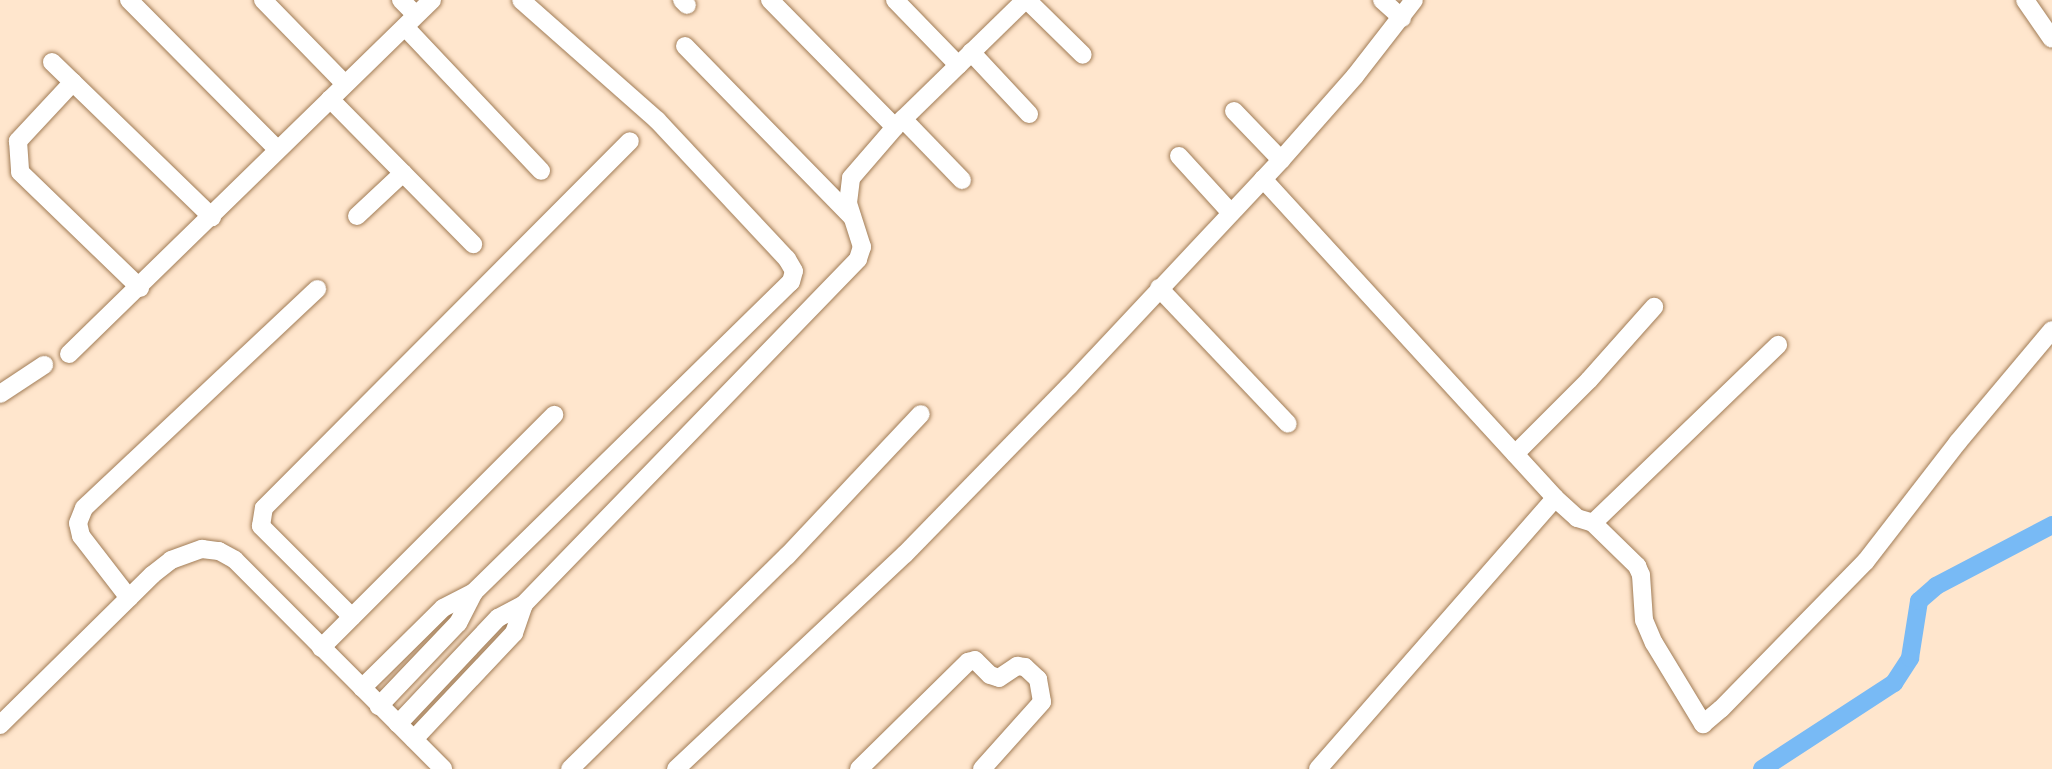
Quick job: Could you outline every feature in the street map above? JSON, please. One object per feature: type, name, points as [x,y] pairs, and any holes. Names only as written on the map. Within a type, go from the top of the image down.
[{"type":"street","points":[[130,0],[278,150]]},
{"type":"street","points":[[263,0],[345,85]]},
{"type":"street","points":[[401,0],[410,21],[541,171]]},
{"type":"street","points":[[69,355],[432,0]]},
{"type":"street","points":[[770,0],[962,180]]},
{"type":"street","points":[[895,0],[958,65]]},
{"type":"street","points":[[398,724],[498,618],[524,604],[858,260],[862,247],[848,203],[851,178],[899,123],[971,52],[1026,0],[1083,55]]},
{"type":"street","points":[[1382,0],[1402,18]]},
{"type":"street","points":[[676,769],[905,554],[1069,386],[1281,160],[1402,18],[1414,0]]},
{"type":"street","points":[[2025,0],[2052,39]]},
{"type":"street","points":[[362,688],[443,608],[474,592],[791,282],[794,271],[787,259],[657,120],[528,3]]},
{"type":"street","points":[[685,46],[852,218]]},
{"type":"street","points":[[971,52],[1029,114]]},
{"type":"street","points":[[52,62],[212,217]]},
{"type":"street","points":[[73,82],[18,141],[20,172],[140,288]]},
{"type":"street","points":[[330,99],[473,244]]},
{"type":"street","points":[[1234,111],[1281,160]]},
{"type":"street","points":[[352,617],[261,526],[264,508],[630,141]]},
{"type":"street","points":[[1180,156],[1231,213]]},
{"type":"street","points":[[358,216],[403,173]]},
{"type":"street","points":[[1263,179],[1555,498],[1577,518],[1593,523],[1637,566],[1641,575],[1644,620],[1654,643],[1698,720],[1703,724],[1708,722],[1866,561],[1958,442],[2052,330]]},
{"type":"street","points":[[1159,288],[1288,424]]},
{"type":"street","points":[[128,598],[80,536],[78,523],[84,508],[317,289]]},
{"type":"street","points":[[1515,454],[1589,380],[1654,307]]},
{"type":"street","points":[[1593,523],[1778,345]]},
{"type":"street","points":[[0,394],[44,365]]},
{"type":"street","points":[[570,769],[787,556],[921,414]]},
{"type":"street","points":[[321,648],[554,415]]},
{"type":"street","points":[[1318,769],[1555,498]]},
{"type":"street","points":[[0,725],[128,598],[171,560],[202,549],[219,551],[235,560],[443,769]]},
{"type":"street","points":[[379,706],[458,623],[474,592]]},
{"type":"street","points":[[414,739],[514,633],[524,604]]},
{"type":"street","points":[[859,769],[957,669],[968,662],[975,660],[990,675],[999,678],[1017,666],[1025,667],[1038,679],[1042,702],[982,769]]},
{"type":"waterway","points":[[1762,769],[1894,683],[1910,658],[1919,601],[1936,586],[2052,525]]}]
